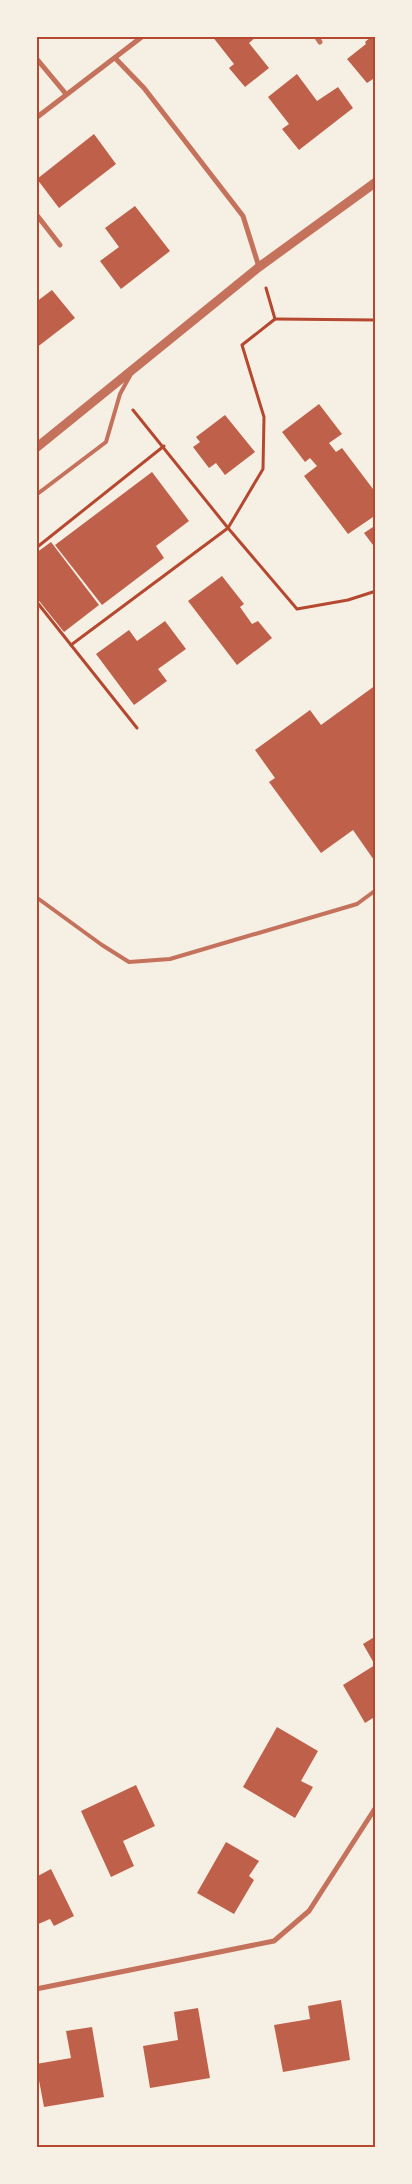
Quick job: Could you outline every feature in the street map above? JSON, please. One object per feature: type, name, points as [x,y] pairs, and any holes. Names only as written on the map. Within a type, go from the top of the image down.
[{"type":"street","points":[[36,118],[143,36]]},
{"type":"street","points":[[316,36],[320,42]]},
{"type":"street","points":[[36,58],[66,94]]},
{"type":"street","points":[[115,58],[144,88],[243,216],[260,267]]},
{"type":"street","points":[[36,448],[260,267],[376,182]]},
{"type":"street","points":[[36,214],[60,245]]},
{"type":"street","points":[[36,1989],[274,1941],[309,1910],[376,1806]]},
{"type":"lane","points":[[36,495],[106,442],[120,394],[132,372]]},
{"type":"lane","points":[[36,897],[102,945],[129,962],[170,959],[357,904],[376,890]]},
{"type":"path","points":[[260,267],[275,319]]},
{"type":"path","points":[[71,645],[228,528],[263,469],[264,417],[242,345],[275,319],[376,320]]},
{"type":"path","points":[[120,394],[164,446],[228,528],[297,609],[348,600],[376,591]]},
{"type":"path","points":[[36,548],[164,446]]},
{"type":"path","points":[[36,600],[138,728]]},
{"type":"building","points":[[212,36],[257,36],[249,43],[269,68],[245,87],[229,68],[234,64]]},
{"type":"building","points":[[372,36],[376,36],[376,77],[367,83],[347,59],[366,44],[365,42]]},
{"type":"building","points":[[297,74],[317,101],[338,87],[353,108],[299,150],[282,129],[289,124],[268,97]]},
{"type":"building","points":[[94,134],[116,164],[59,208],[37,179]]},
{"type":"building","points":[[135,206],[170,251],[121,289],[100,261],[119,247],[105,228]]},
{"type":"building","points":[[52,290],[75,318],[36,348],[36,302]]},
{"type":"building","points":[[319,404],[342,434],[329,443],[336,452],[342,448],[376,493],[376,521],[373,517],[348,534],[304,476],[317,466],[310,458],[305,462],[282,432]]},
{"type":"building","points":[[225,415],[255,452],[225,475],[216,463],[209,468],[193,447],[200,442],[196,437]]},
{"type":"building","points":[[152,472],[189,521],[156,546],[164,558],[102,605],[55,545]]},
{"type":"building","points":[[376,525],[376,549],[364,533]]},
{"type":"building","points":[[51,542],[99,605],[64,632],[36,597],[36,553]]},
{"type":"building","points":[[222,576],[244,604],[240,607],[252,624],[258,621],[272,638],[237,665],[188,601]]},
{"type":"building","points":[[165,621],[186,649],[158,669],[167,681],[134,705],[96,654],[129,630],[137,641]]},
{"type":"building","points":[[376,685],[376,863],[353,830],[321,853],[269,782],[275,778],[255,750],[310,710],[321,725]]},
{"type":"building","points":[[376,1636],[376,1716],[365,1723],[343,1685],[375,1665],[363,1644]]},
{"type":"building","points":[[277,1727],[318,1751],[301,1781],[313,1787],[295,1818],[243,1787]]},
{"type":"building","points":[[136,1785],[155,1826],[123,1841],[134,1866],[111,1877],[81,1811]]},
{"type":"building","points":[[226,1842],[259,1861],[249,1876],[254,1880],[234,1914],[197,1893]]},
{"type":"building","points":[[51,1869],[74,1916],[54,1926],[50,1919],[36,1925],[36,1877]]},
{"type":"building","points":[[341,2000],[350,2060],[283,2072],[274,2025],[310,2019],[308,2006]]},
{"type":"building","points":[[198,2008],[210,2078],[150,2088],[143,2046],[178,2040],[174,2012]]},
{"type":"building","points":[[92,2027],[104,2097],[44,2107],[36,2064],[71,2058],[66,2031]]}]
